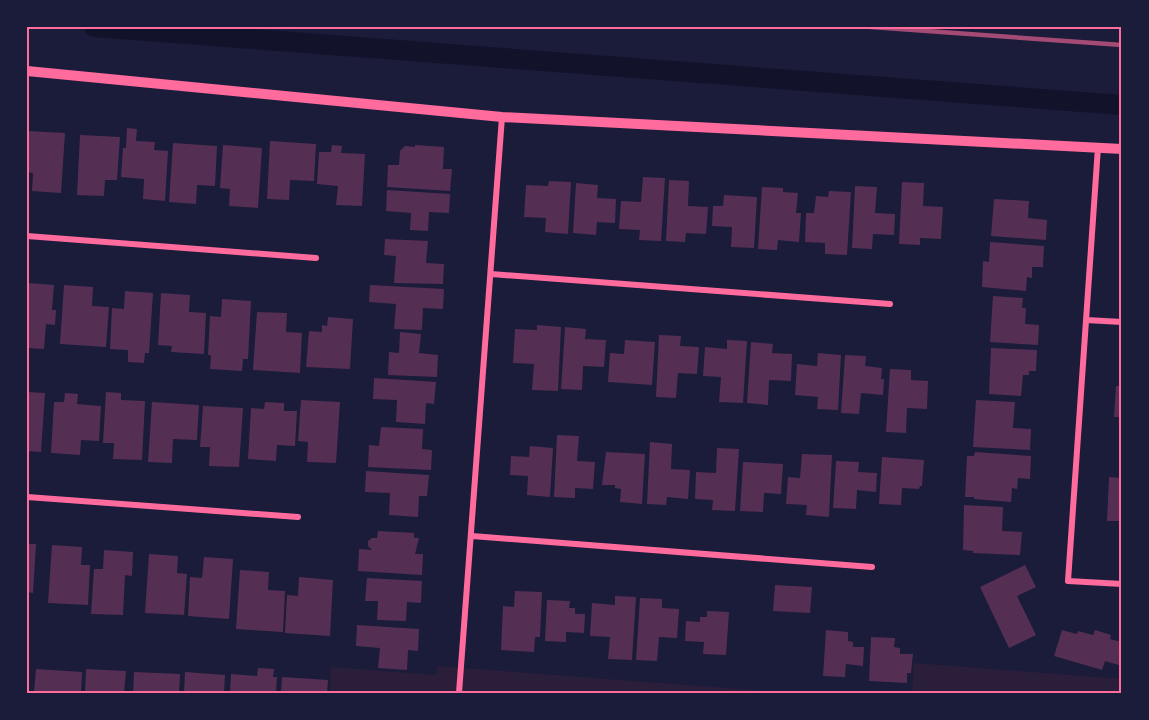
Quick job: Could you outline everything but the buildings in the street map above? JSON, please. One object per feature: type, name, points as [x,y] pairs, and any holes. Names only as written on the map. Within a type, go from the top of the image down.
[{"type":"street","points":[[27,71],[502,117],[1122,149]]},
{"type":"street","points":[[459,693],[502,117]]},
{"type":"street","points":[[1098,147],[1068,580],[1122,584]]},
{"type":"street","points":[[27,236],[316,258]]},
{"type":"street","points":[[491,273],[890,304]]},
{"type":"street","points":[[1086,320],[1122,322]]},
{"type":"street","points":[[27,496],[298,517]]},
{"type":"street","points":[[472,536],[872,567]]},
{"type":"shaded area","points":[[914,663],[1122,679],[1122,693],[912,693]]},
{"type":"shaded area","points":[[437,666],[793,693],[330,693],[331,667],[436,675]]},
{"type":"waterway","points":[[94,27],[1122,105]]},
{"type":"railway","points":[[871,27],[1122,45]]}]
